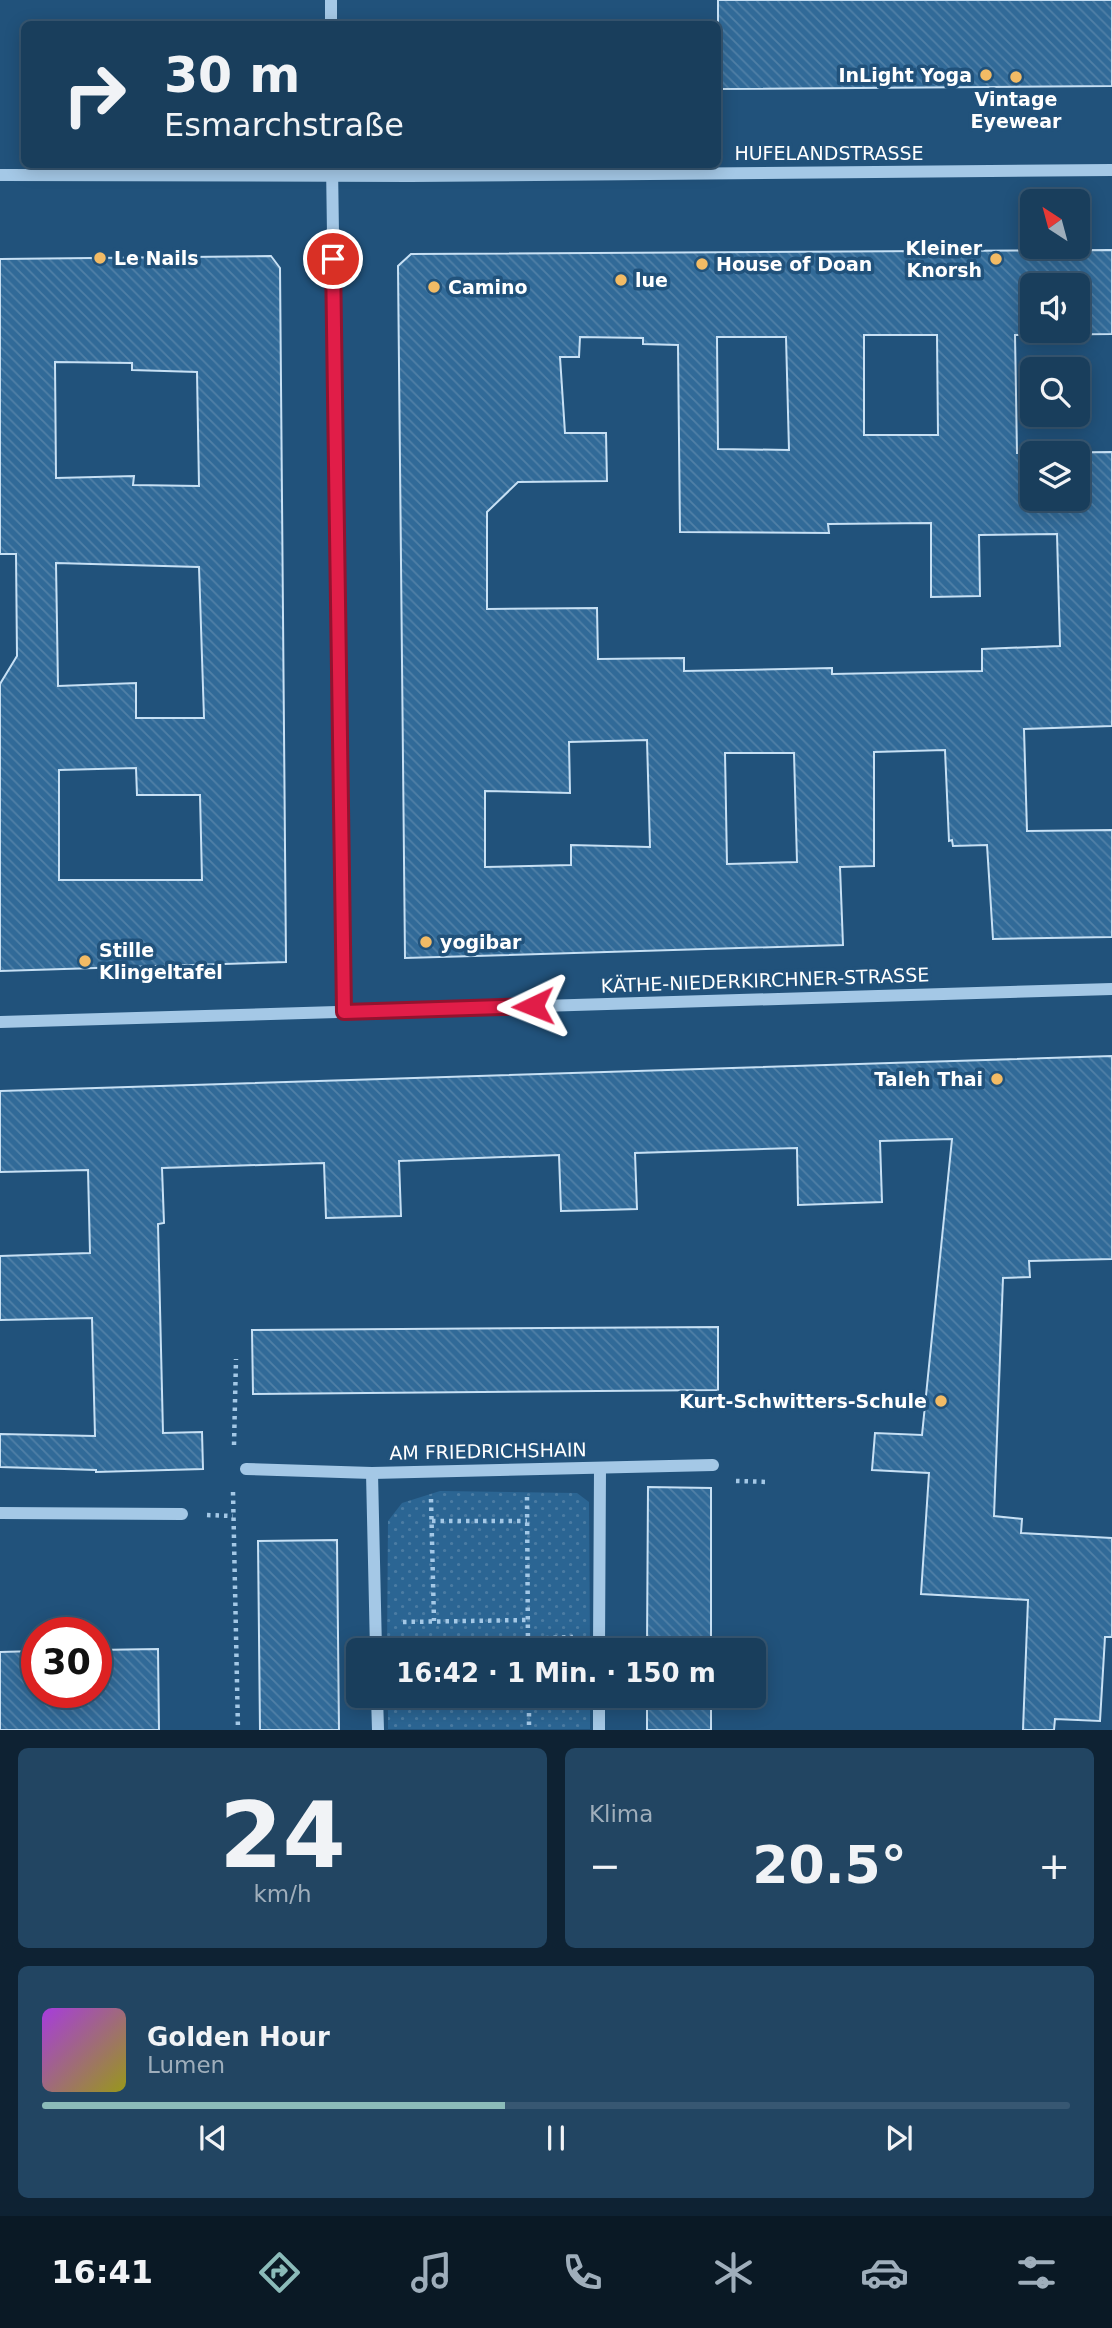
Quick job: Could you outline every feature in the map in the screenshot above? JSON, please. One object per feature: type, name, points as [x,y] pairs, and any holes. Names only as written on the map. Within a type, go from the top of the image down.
[{"type":"street","points":[[331,0],[331,21]]},
{"type":"street","points":[[332,170],[344,1012]]},
{"type":"street","name":"HUFELANDSTRASSE","points":[[0,175],[332,170],[1112,170]]},
{"type":"street","name":"KÄTHE-NIEDERKIRCHNER-STRASSE","points":[[0,1022],[1112,989]]},
{"type":"street","points":[[600,1468],[713,1465]]},
{"type":"street","name":"AM FRIEDRICHSHAIN","points":[[376,1638],[372,1473],[600,1468],[599,1636]]},
{"type":"street","points":[[246,1469],[372,1473]]},
{"type":"street","points":[[0,1513],[182,1514]]},
{"type":"street","points":[[377,1708],[378,1730]]},
{"type":"street","points":[[599,1708],[599,1730]]},
{"type":"path","points":[[234,1451],[236,1359]]},
{"type":"path","points":[[526,1470],[528,1638]]},
{"type":"path","points":[[431,1471],[434,1621]]},
{"type":"path","points":[[233,1490],[238,1730]]},
{"type":"path","points":[[432,1521],[527,1521]]},
{"type":"path","points":[[376,1622],[528,1620]]},
{"type":"path","points":[[552,1638],[599,1636]]},
{"type":"path","points":[[529,1708],[530,1730]]},
{"type":"shaded area","points":[[440,1491],[577,1493],[589,1502],[590,1638],[387,1638],[388,1521],[402,1503]]},
{"type":"shaded area","points":[[388,1708],[590,1708],[590,1729],[388,1729]]},
{"type":"building","points":[[718,0],[1112,0],[1112,86],[721,89],[721,21],[718,21]]},
{"type":"building","points":[[1090,250],[1112,250],[1112,334],[1090,334],[1090,273],[1020,273],[1020,335],[1015,335],[1020,511],[1090,511],[1090,452],[1112,452],[1112,726],[1024,729],[1027,831],[1112,830],[1112,937],[993,939],[987,845],[953,846],[952,840],[949,841],[945,750],[874,752],[874,866],[840,867],[843,945],[405,958],[398,266],[411,254],[1020,251],[1020,259],[1090,259]],"holes":[[[864,335],[937,335],[938,435],[864,435]],[[580,337],[643,338],[643,344],[678,345],[680,532],[829,533],[828,524],[931,523],[931,597],[980,596],[979,535],[1057,534],[1060,646],[982,649],[982,671],[832,674],[832,668],[684,671],[684,658],[598,659],[597,608],[487,609],[487,512],[518,482],[607,481],[606,433],[565,433],[560,357],[579,357]],[[717,337],[786,337],[789,450],[718,449]],[[647,740],[650,847],[571,845],[571,865],[485,867],[485,791],[570,793],[569,742]],[[725,753],[794,753],[797,862],[727,864]]]},
{"type":"building","points":[[271,256],[280,268],[286,962],[0,971],[0,684],[17,656],[16,554],[0,554],[0,259]],"holes":[[[55,362],[132,363],[132,370],[197,372],[199,486],[133,485],[134,476],[56,478]],[[56,563],[199,567],[204,718],[136,718],[136,683],[58,686]],[[136,768],[137,795],[200,795],[202,880],[59,880],[59,770]]]},
{"type":"building","points":[[1112,1056],[1112,1259],[1029,1261],[1030,1277],[1003,1278],[994,1516],[1022,1519],[1021,1533],[1112,1538],[1112,1637],[1105,1637],[1100,1721],[1055,1719],[1054,1730],[1023,1730],[1028,1600],[921,1594],[929,1473],[872,1470],[875,1433],[922,1435],[952,1139],[880,1141],[882,1202],[798,1205],[797,1148],[635,1153],[637,1209],[561,1211],[559,1155],[399,1161],[401,1216],[326,1218],[324,1163],[162,1168],[164,1223],[158,1224],[163,1433],[202,1432],[203,1469],[96,1472],[0,1467],[0,1434],[95,1436],[92,1318],[0,1320],[0,1256],[90,1253],[88,1170],[0,1172],[0,1091]]},
{"type":"building","points":[[718,1327],[718,1390],[253,1394],[252,1330]]},
{"type":"building","points":[[648,1487],[711,1488],[711,1638],[647,1638]]},
{"type":"building","points":[[337,1540],[339,1730],[260,1730],[258,1541]]},
{"type":"building","points":[[158,1649],[159,1730],[0,1730],[0,1652],[21,1651],[21,1708],[112,1708],[112,1650]]},
{"type":"building","points":[[647,1708],[711,1708],[711,1730],[647,1730]]},
{"type":"place","name":"InLight Yoga","points":[[986,75]]},
{"type":"place","name":"Vintage Eyewear","points":[[1016,77]]},
{"type":"place","name":"Le Nails","points":[[100,258]]},
{"type":"place","name":"Kleiner Knorsh","points":[[996,259]]},
{"type":"place","name":"House of Doan","points":[[702,264]]},
{"type":"place","name":"lue","points":[[621,280]]},
{"type":"place","name":"Camino","points":[[434,287]]},
{"type":"place","name":"yogibar","points":[[426,942]]},
{"type":"place","name":"Stille Klingeltafel","points":[[85,961]]},
{"type":"place","name":"Taleh Thai","points":[[997,1079]]},
{"type":"place","name":"Kurt-Schwitters-Schule","points":[[941,1401]]},
{"type":"route","points":[[333,259],[344,1012],[533,1006]]}]
